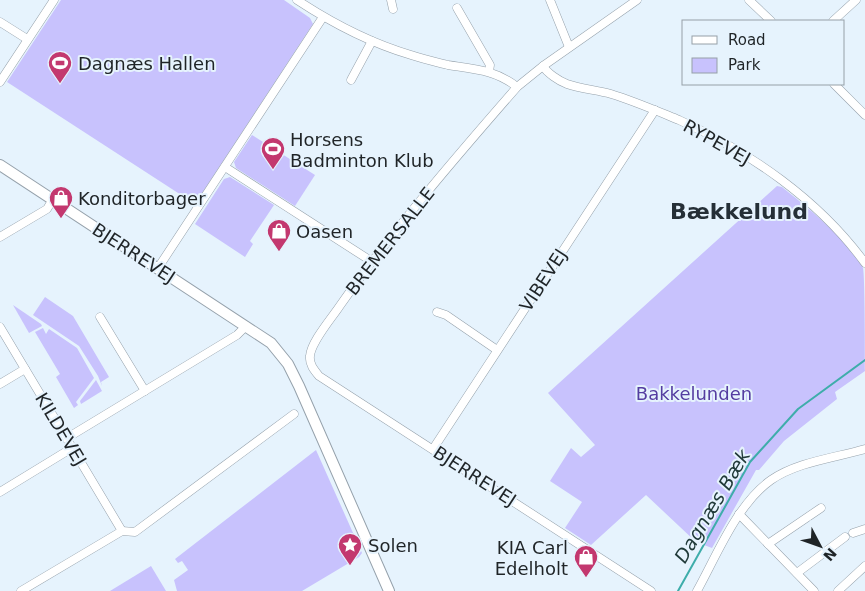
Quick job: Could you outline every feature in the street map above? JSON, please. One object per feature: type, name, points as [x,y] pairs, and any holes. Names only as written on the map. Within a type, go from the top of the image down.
[{"type":"street","points":[[0,82],[54,0]]},
{"type":"street","points":[[297,0],[323,17],[372,41],[447,64],[489,71],[500,75],[517,87]]},
{"type":"street","points":[[391,0],[393,9]]},
{"type":"street","points":[[550,0],[569,47]]},
{"type":"street","name":"BREMERSALLE","points":[[310,354],[323,330],[371,261],[517,87],[542,66],[637,0]]},
{"type":"street","points":[[749,0],[770,20]]},
{"type":"street","points":[[834,20],[856,0]]},
{"type":"street","points":[[457,8],[490,65],[489,71]]},
{"type":"street","points":[[158,268],[323,17]]},
{"type":"street","points":[[0,22],[27,39]]},
{"type":"street","points":[[351,80],[372,41]]},
{"type":"street","name":"RYPEVEJ","points":[[542,66],[566,84],[614,95],[654,110],[728,144],[765,168],[815,209],[841,234],[865,263]]},
{"type":"street","points":[[835,85],[864,112]]},
{"type":"street","name":"VIBEVEJ","points":[[433,449],[654,110]]},
{"type":"street","name":"BJERREVEJ","points":[[0,165],[271,343],[288,364],[389,591]]},
{"type":"street","points":[[225,167],[371,261]]},
{"type":"street","points":[[0,237],[47,209],[52,199]]},
{"type":"street","points":[[437,312],[446,315],[497,350]]},
{"type":"street","points":[[100,317],[145,391]]},
{"type":"street","points":[[67,438],[237,336],[246,326]]},
{"type":"street","name":"KILDEVEJ","points":[[0,327],[122,530]]},
{"type":"street","name":"BJERREVEJ","points":[[310,354],[313,369],[319,376],[651,591]]},
{"type":"street","points":[[0,384],[25,369]]},
{"type":"street","points":[[21,591],[122,530],[135,532],[294,414]]},
{"type":"street","points":[[0,492],[72,448]]},
{"type":"street","points":[[697,591],[739,514],[748,502],[772,480],[807,465],[865,449]]},
{"type":"street","points":[[768,544],[821,508]]},
{"type":"street","points":[[739,514],[814,591]]},
{"type":"street","points":[[853,532],[865,530]]},
{"type":"street","points":[[797,573],[846,537]]},
{"type":"street","points":[[838,591],[865,566]]},
{"type":"green space","points":[[61,0],[284,0],[310,18],[313,24],[195,204],[7,82]]},
{"type":"green space","points":[[252,135],[315,175],[295,206],[236,168],[234,162]]},
{"type":"green space","points":[[230,177],[274,205],[250,241],[253,244],[245,257],[195,224],[224,179]]},
{"type":"green space","name":"Bakkelunden","points":[[777,186],[782,187],[803,204],[838,236],[863,268],[865,371],[835,392],[837,399],[784,441],[759,470],[756,470],[712,548],[696,542],[646,495],[591,545],[565,528],[582,502],[550,481],[571,448],[581,457],[595,445],[548,393]]},
{"type":"green space","points":[[45,297],[73,316],[109,377],[101,382],[102,386],[98,376],[79,346],[33,315]]},
{"type":"green space","points":[[13,305],[41,324],[42,326],[29,333]]},
{"type":"green space","points":[[43,328],[46,334],[49,329],[77,348],[94,378],[76,402],[78,405],[74,408],[56,377],[60,374],[35,332]]},
{"type":"green space","points":[[96,380],[102,391],[81,404],[80,401]]},
{"type":"green space","points":[[316,450],[362,553],[359,557],[302,591],[177,591],[174,580],[188,570],[182,561],[178,563],[175,559]]},
{"type":"green space","points":[[151,566],[166,591],[110,591]]},
{"type":"waterway","name":"Dagnæs Bæk","points":[[678,591],[750,462],[798,409],[865,360]]},
{"type":"place","name":"Dagnæs Hallen","points":[[60,84]]},
{"type":"place","name":"Horsens Badminton Klub","points":[[273,170]]},
{"type":"place","name":"Konditorbager","points":[[61,219]]},
{"type":"place","name":"Oasen","points":[[279,252]]},
{"type":"place","name":"Solen","points":[[350,566]]},
{"type":"place","name":"KIA Carl Edelholt","points":[[586,578]]},
{"type":"district","name":"Bækkelund","points":[[739,211]]}]
